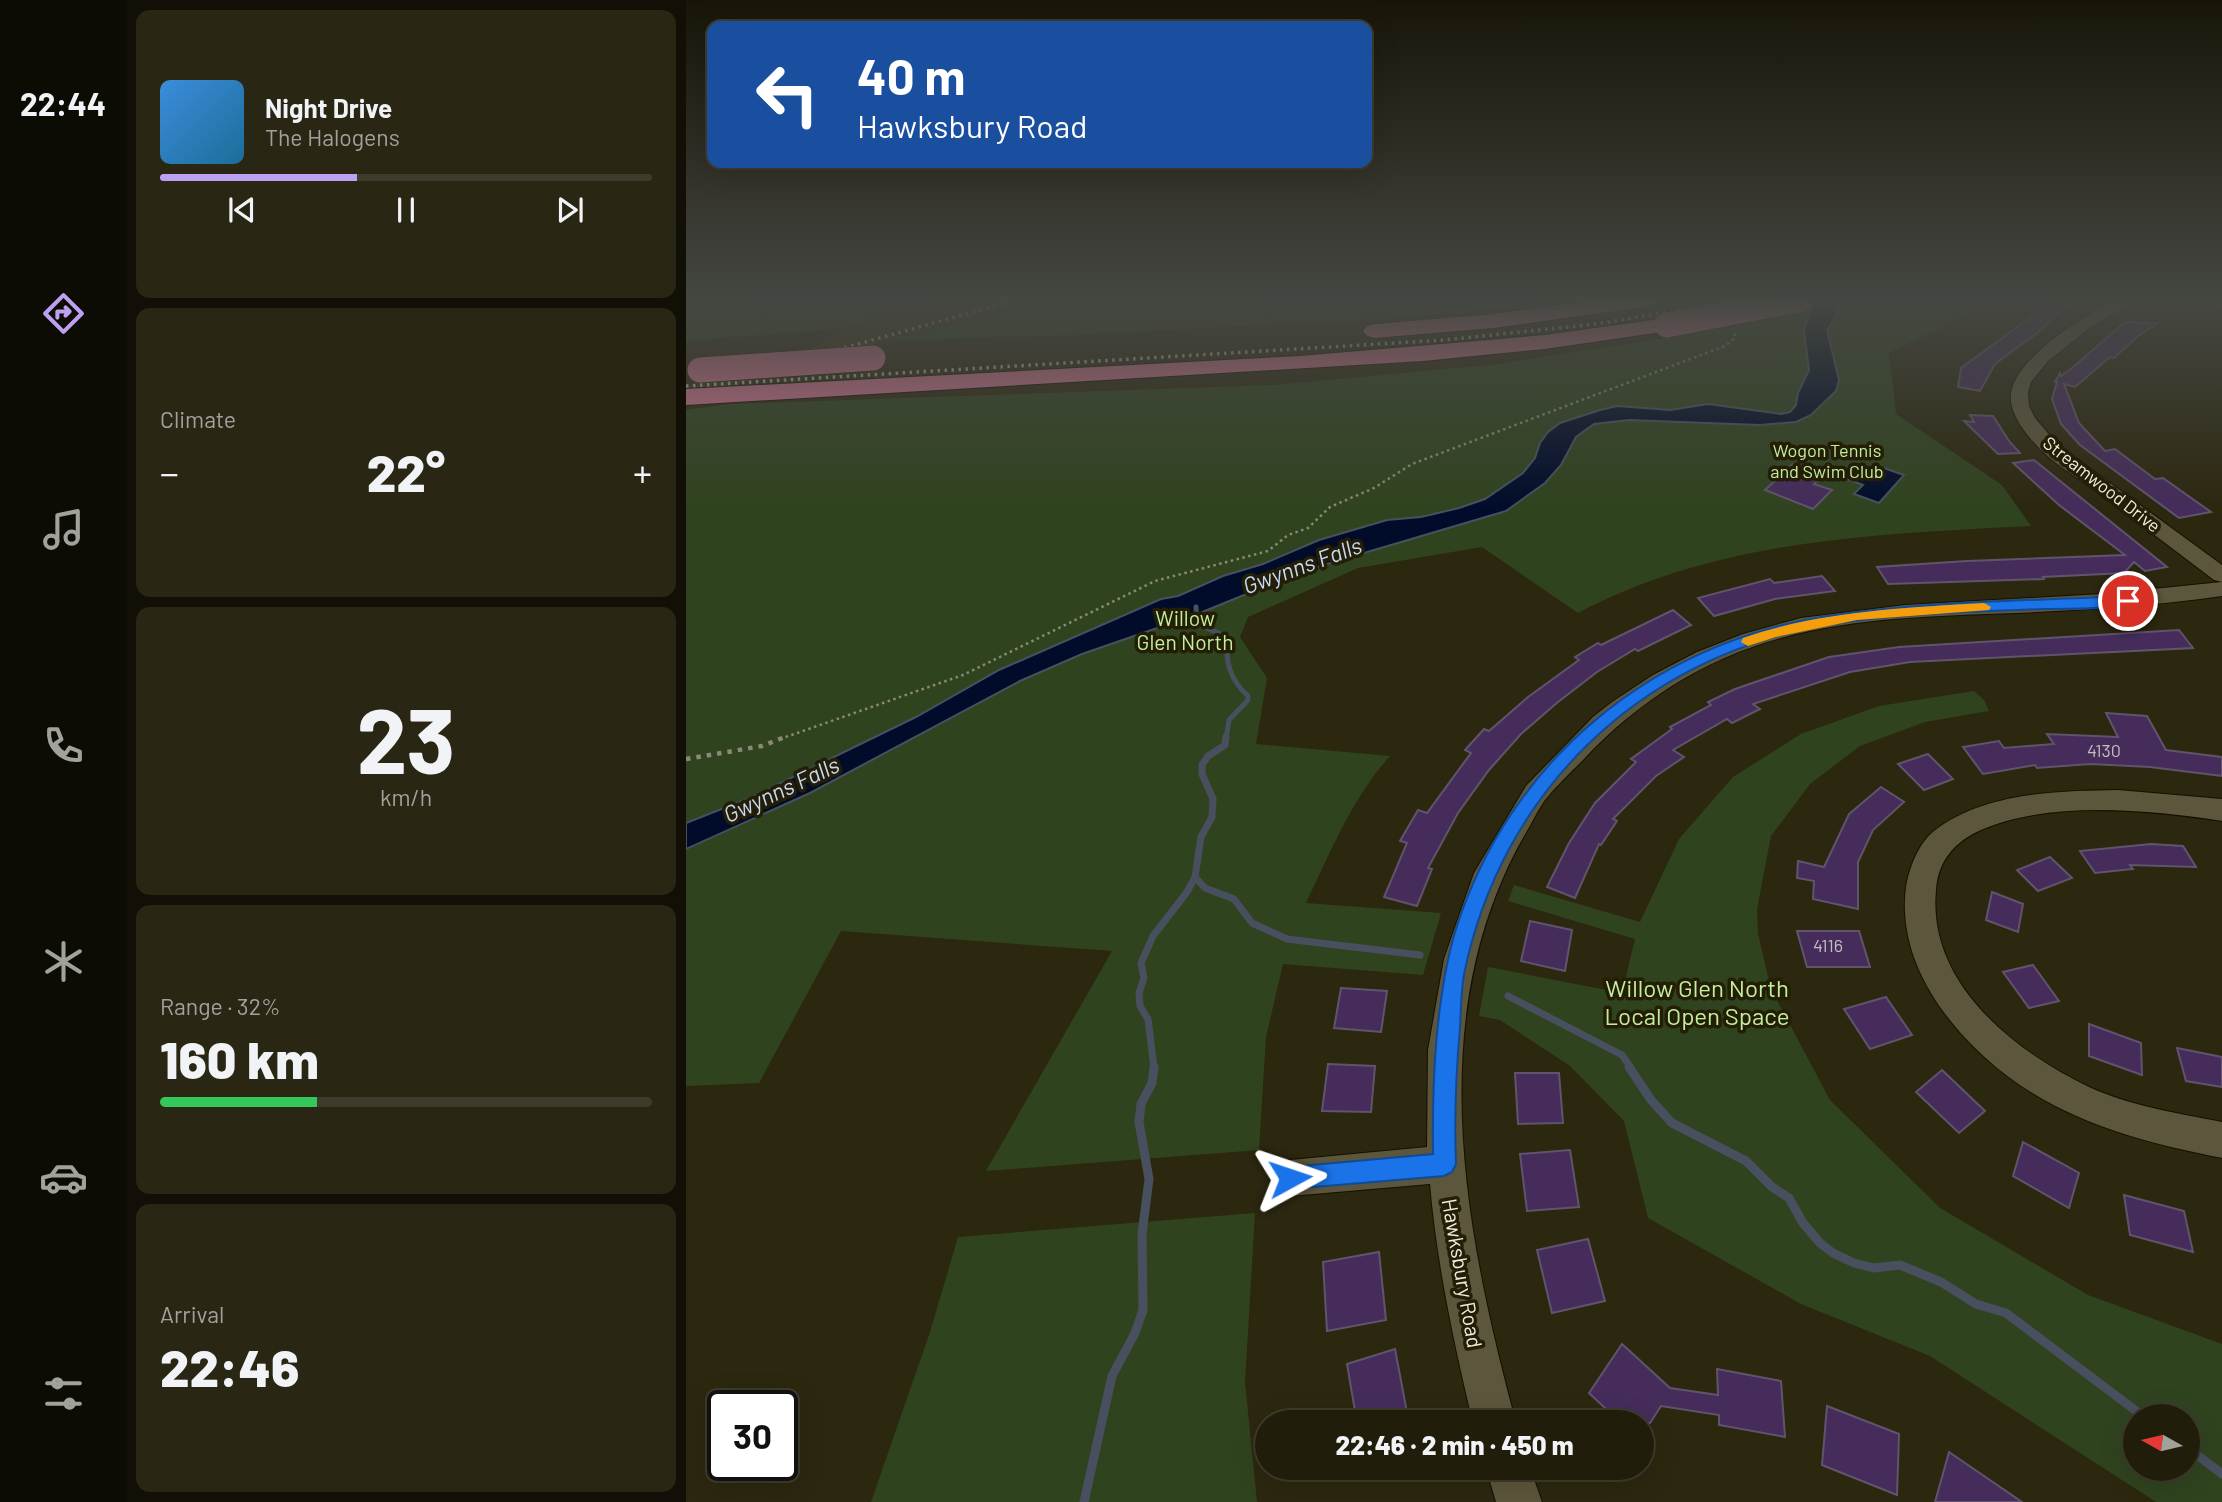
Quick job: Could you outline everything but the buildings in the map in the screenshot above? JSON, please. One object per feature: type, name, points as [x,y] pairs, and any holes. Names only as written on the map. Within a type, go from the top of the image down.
[{"type":"highway","points":[[693,371],[719,369]]},
{"type":"highway","points":[[686,397],[1172,369]]},
{"type":"street","name":"Streamwood Drive","points":[[2031,369],[2020,384],[2021,408],[2037,434],[2052,449],[2222,575]]},
{"type":"street","name":"Hawksbury Road","points":[[1492,1410],[1466,1309],[1444,1164],[1443,1102],[1454,977],[1466,929],[1501,843],[1550,772],[1580,741],[1622,706],[1669,676],[1719,652],[1773,633],[1821,622],[1913,611],[2128,601],[2222,589]]},
{"type":"street","points":[[2222,810],[2151,801],[2103,800],[2008,811],[1968,824],[1944,839],[1928,860],[1920,885],[1919,913],[1925,946],[1939,978],[1993,1044],[2033,1074],[2076,1099],[2120,1116],[2222,1140]]},
{"type":"street","points":[[1290,1178],[1444,1164]]},
{"type":"street","points":[[1512,1480],[1519,1502]]},
{"type":"path","points":[[686,759],[762,746],[829,720],[909,696],[963,675],[1155,580],[1268,551],[1288,535],[1308,528],[1330,507],[1374,488],[1412,464],[1664,369]]},
{"type":"shaded area","points":[[748,369],[788,369],[686,398],[686,386]]},
{"type":"green space","points":[[1444,369],[1891,369],[1896,414],[2002,485],[2031,526],[1857,538],[1742,555],[1686,569],[1631,588],[1578,613],[1482,547],[1358,568],[1248,617],[1240,637],[1267,678],[1256,744],[1390,756],[1376,772],[1353,808],[1306,903],[1441,913],[1423,975],[1283,964],[1266,1037],[1259,1150],[986,1171],[1112,951],[841,931],[759,1083],[686,1086],[686,410],[730,404],[1274,385]]},
{"type":"green space","name":"Willow Glen North Local Open Space","points":[[1974,691],[1984,700],[1989,711],[1925,722],[1860,746],[1810,784],[1771,836],[1757,909],[1758,934],[1771,989],[1830,1100],[1940,1208],[2088,1295],[2222,1344],[2222,1502],[2156,1502],[2123,1481],[2200,1481],[2200,1404],[2123,1404],[2123,1481],[1930,1356],[1801,1304],[1648,1218],[1624,1121],[1570,1066],[1500,1020],[1479,1016],[1488,967],[1622,993],[1635,939],[1508,901],[1514,885],[1640,922],[1679,839],[1733,777],[1801,734],[1879,706]]},
{"type":"green space","points":[[1255,1213],[1245,1382],[1257,1502],[871,1502],[930,1332],[958,1237]]},
{"type":"water","name":"Gwynns Falls","points":[[1836,369],[1839,380],[1836,391],[1811,415],[1796,422],[1760,425],[1629,420],[1594,424],[1576,437],[1561,465],[1545,483],[1506,511],[1303,571],[1195,615],[1082,654],[1020,681],[810,793],[686,849],[686,823],[752,797],[916,717],[999,670],[1161,599],[1178,596],[1319,540],[1387,520],[1421,517],[1485,499],[1523,473],[1535,458],[1540,443],[1548,432],[1560,423],[1617,406],[1670,410],[1708,404],[1781,414],[1790,412],[1796,405],[1798,393],[1809,370]]},
{"type":"water","points":[[1848,467],[1872,476],[1881,467],[1904,475],[1879,503],[1854,494],[1863,485],[1839,476]]},
{"type":"waterway","points":[[1196,607],[1197,624],[1228,637],[1230,670],[1248,696],[1248,700],[1229,720],[1226,739]]},
{"type":"waterway","points":[[1195,877],[1201,837],[1212,817],[1213,799],[1202,774],[1202,765],[1208,756],[1225,745],[1226,737]]},
{"type":"waterway","points":[[1154,1067],[1148,1019],[1140,1006],[1139,993],[1144,978],[1141,963],[1153,936],[1187,892],[1195,877]]},
{"type":"waterway","points":[[1195,877],[1205,888],[1234,899],[1252,923],[1287,939],[1420,955]]},
{"type":"waterway","points":[[1508,996],[1622,1055],[1631,1068]]},
{"type":"waterway","points":[[1084,1502],[1112,1376],[1135,1333],[1143,1310],[1142,1234],[1149,1179],[1139,1122],[1141,1104],[1152,1083],[1154,1067]]},
{"type":"waterway","points":[[1629,1067],[1651,1100],[1672,1123],[1746,1161],[1772,1187],[1789,1198],[1803,1223],[1820,1243],[1833,1253],[1854,1263],[1874,1268],[1900,1265],[1941,1282],[1976,1304],[2006,1313],[2127,1404]]},
{"type":"waterway","points":[[2200,1457],[2222,1474]]},
{"type":"railway","points":[[750,374],[768,369]]},
{"type":"railway","points":[[686,386],[965,369]]},
{"type":"slow traffic","points":[[1748,642],[1773,633],[1857,616],[1984,607]]},
{"type":"route","points":[[1290,1178],[1444,1164],[1443,1102],[1454,977],[1466,929],[1483,883],[1501,843],[1550,772],[1580,741],[1622,706],[1669,676],[1719,652],[1773,633],[1821,622],[1913,611],[2128,601]]},
{"type":"park label","name":"Wogon Tennis and Swim Club","points":[[1827,460]]},
{"type":"park label","name":"Willow Glen North","points":[[1185,629]]}]
